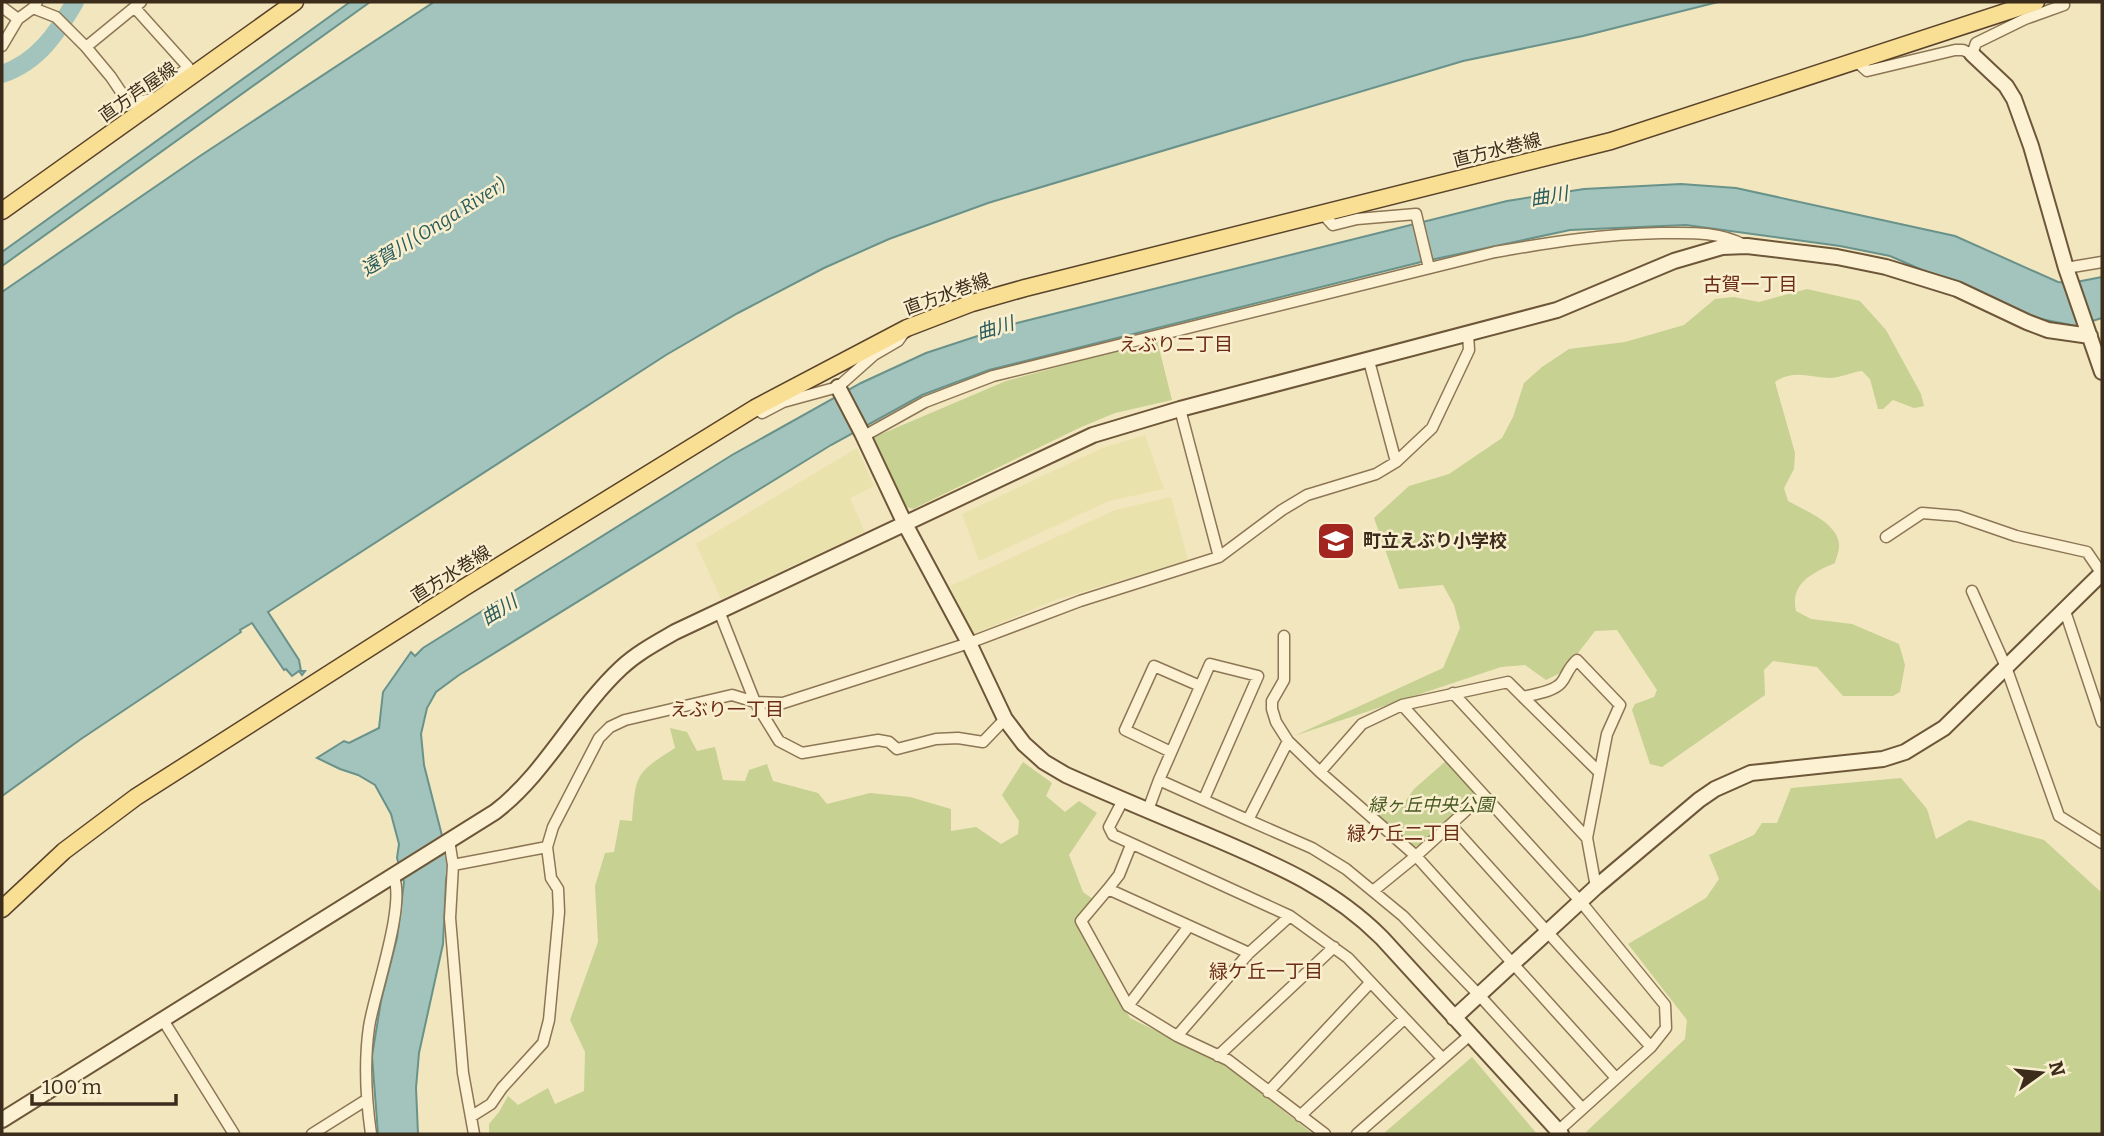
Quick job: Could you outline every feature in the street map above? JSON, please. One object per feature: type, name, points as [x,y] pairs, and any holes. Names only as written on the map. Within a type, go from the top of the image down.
[{"type":"main road","name":"直方芦屋線","points":[[2,211],[295,2]]},
{"type":"main road","name":"直方水巻線","points":[[2,909],[64,851],[136,797],[465,587],[755,408],[907,328],[972,303],[1025,288],[1611,141],[2036,2]]},
{"type":"street","points":[[1972,54],[1976,43],[2025,19],[2064,5],[2063,2]]},
{"type":"street","points":[[2,46],[18,19],[35,5],[67,25],[111,77],[129,104],[165,97],[174,78],[188,67],[138,5],[86,47]]},
{"type":"street","points":[[2,8],[18,19]]},
{"type":"street","points":[[1856,61],[1867,71],[1963,50],[1972,54],[2006,86],[2014,99],[2031,146],[2066,268],[2102,372]]},
{"type":"street","points":[[1322,213],[1333,225],[1357,219],[1416,214],[1429,268]]},
{"type":"street","points":[[863,434],[925,402],[993,376],[1495,252],[1577,237],[1694,233],[1728,236],[1747,246]]},
{"type":"street","points":[[2,1120],[509,801],[549,756],[599,692],[642,650],[1093,435],[1180,409],[1558,310],[1700,252],[1722,247],[1747,246],[1837,257],[1886,267],[1957,289],[2027,323],[2048,330],[2088,332]]},
{"type":"street","points":[[2066,268],[2102,262]]},
{"type":"street","points":[[755,408],[762,413],[783,402],[838,387],[874,355],[898,341],[907,328]]},
{"type":"street","points":[[472,1116],[491,1104],[543,1043],[549,1020],[559,912],[558,890],[551,878],[547,848],[553,827],[579,774],[599,738],[610,727],[651,712],[732,695],[755,702],[783,703],[969,643],[1080,601],[1219,557],[1272,517],[1307,495],[1376,474],[1396,462],[1432,428],[1469,350],[1468,334]]},
{"type":"street","points":[[1369,361],[1396,462]]},
{"type":"street","points":[[838,387],[1005,719],[1024,744],[1044,762],[1066,775],[1286,869],[1361,916],[1559,1133],[1581,1107],[1651,1047],[1666,1028],[1665,1005],[1581,902],[1402,705]]},
{"type":"street","points":[[1180,409],[1219,557]]},
{"type":"street","points":[[1454,1018],[1596,887],[1715,789],[1751,772],[1883,760],[1905,752],[1944,728],[2102,574],[2087,552],[2016,536],[1958,516],[1922,513],[1885,537]]},
{"type":"street","points":[[1972,591],[2006,667],[2059,816],[2102,843]]},
{"type":"street","points":[[719,611],[755,702],[779,741],[802,752],[878,740],[889,742],[897,749],[936,739],[958,738],[983,742],[1005,719]]},
{"type":"street","points":[[2065,611],[2102,722]]},
{"type":"street","points":[[1284,636],[1284,680],[1272,701],[1272,709],[1276,722],[1288,741],[1416,856],[1616,1078]]},
{"type":"street","points":[[1523,697],[1561,683],[1567,669],[1577,660],[1620,705],[1607,734],[1587,838],[1596,887]]},
{"type":"street","points":[[1148,810],[1210,664],[1258,676],[1204,799]]},
{"type":"street","points":[[1171,752],[1125,730],[1154,666],[1200,687]]},
{"type":"street","points":[[1320,772],[1362,724],[1402,705],[1508,682],[1598,771]]},
{"type":"street","points":[[1453,693],[1587,838]]},
{"type":"street","points":[[1248,820],[1288,741]]},
{"type":"street","points":[[1159,780],[1312,848],[1346,869],[1404,916],[1581,1107]]},
{"type":"street","points":[[1373,891],[1483,795]]},
{"type":"street","points":[[1123,800],[1109,827],[1113,835],[1290,916],[1348,958],[1442,1058]]},
{"type":"street","points":[[1451,825],[1651,1047]]},
{"type":"street","points":[[448,841],[453,865],[450,918],[463,1073],[474,1134]]},
{"type":"street","points":[[1131,845],[1119,875],[1081,921],[1128,1006],[1177,1036],[1228,1060],[1325,1134]]},
{"type":"street","points":[[453,865],[547,848]]},
{"type":"street","points":[[371,1134],[366,1100],[369,1030],[391,933],[397,883],[395,874]]},
{"type":"street","points":[[1108,889],[1249,953]]},
{"type":"street","points":[[1177,1036],[1249,953],[1290,916]]},
{"type":"street","points":[[1128,1006],[1189,926]]},
{"type":"street","points":[[1218,1056],[1334,947]]},
{"type":"street","points":[[1268,1092],[1370,983]]},
{"type":"street","points":[[163,1020],[234,1134]]},
{"type":"street","points":[[1300,1116],[1405,1020]]},
{"type":"street","points":[[1356,1134],[1470,1035]]},
{"type":"street","points":[[312,1134],[366,1100]]},
{"type":"shaded area","points":[[1145,435],[1164,489],[1109,501],[979,561],[962,514],[1102,448]]},
{"type":"shaded area","points":[[857,448],[874,486],[850,498],[865,532],[721,599],[696,544]]},
{"type":"shaded area","points":[[1171,497],[1188,560],[1055,600],[972,635],[950,586],[1115,510]]},
{"type":"green space","points":[[1807,289],[1860,301],[1886,330],[1921,394],[1924,406],[1914,408],[1893,400],[1883,409],[1878,409],[1870,379],[1862,371],[1829,378],[1795,375],[1775,382],[1795,453],[1794,469],[1784,488],[1788,501],[1828,524],[1838,538],[1839,546],[1835,563],[1811,575],[1800,586],[1796,593],[1796,611],[1811,619],[1852,624],[1899,644],[1905,665],[1900,692],[1893,696],[1843,696],[1817,667],[1773,661],[1764,670],[1765,695],[1662,767],[1650,764],[1632,710],[1635,704],[1654,697],[1657,690],[1617,630],[1595,631],[1564,671],[1546,680],[1525,665],[1501,667],[1294,736],[1443,668],[1460,628],[1454,605],[1443,585],[1399,589],[1374,518],[1409,486],[1449,474],[1502,438],[1513,417],[1524,383],[1542,367],[1569,349],[1625,342],[1684,325],[1715,299],[1734,297],[1759,302]]},
{"type":"green space","points":[[1157,340],[1172,400],[1115,413],[913,509],[904,506],[872,438],[1006,381]]},
{"type":"green space","points":[[670,728],[687,732],[697,751],[715,747],[723,780],[745,781],[749,770],[767,764],[773,781],[818,793],[827,804],[870,793],[910,797],[951,809],[951,831],[976,827],[1001,844],[1018,834],[1019,821],[1002,795],[1023,762],[1052,783],[1046,796],[1065,812],[1079,801],[1097,813],[1069,855],[1083,892],[1101,905],[1082,932],[1130,1018],[1223,1064],[1313,1134],[489,1134],[489,1124],[508,1096],[518,1105],[548,1088],[555,1104],[584,1091],[585,1052],[570,1020],[598,942],[595,886],[605,853],[614,852],[620,820],[632,821],[640,776],[675,748]]},
{"type":"green space","name":"緑ヶ丘中央公園","points":[[1446,761],[1475,791],[1475,796],[1420,846],[1411,847],[1376,814],[1383,807],[1388,812],[1400,809],[1414,789]]},
{"type":"green space","points":[[1901,778],[1927,809],[1936,839],[1969,820],[2044,840],[2102,893],[2102,1134],[1588,1134],[1586,1132],[1685,1039],[1687,1020],[1628,944],[1706,898],[1719,879],[1709,855],[1754,835],[1762,823],[1777,823],[1791,788]]},
{"type":"green space","points":[[1472,1057],[1537,1134],[1383,1134]]},
{"type":"water","points":[[350,2],[370,2],[2,266],[2,252]]},
{"type":"water","name":"遠賀川 (Onga River)","points":[[434,2],[1718,2],[1583,36],[1463,61],[988,203],[889,239],[824,268],[666,355],[268,612],[299,660],[301,671],[305,671],[302,675],[299,671],[292,676],[284,670],[252,623],[2,796],[2,292],[200,156]]},
{"type":"water","name":"曲川","points":[[1681,184],[1736,188],[1955,236],[2058,282],[2071,283],[2102,277],[2102,318],[2076,326],[2031,317],[1890,256],[1840,246],[1686,225],[1570,230],[1421,262],[989,370],[922,395],[831,445],[459,675],[436,692],[427,708],[421,734],[424,765],[449,863],[443,944],[419,1053],[416,1088],[418,1134],[378,1134],[372,1056],[381,1001],[397,938],[404,882],[397,858],[399,844],[391,814],[375,785],[317,758],[344,741],[349,743],[379,728],[383,692],[411,652],[415,656],[423,648],[732,455],[861,383],[926,353],[1017,323],[1507,201],[1584,189]]},
{"type":"waterway","points":[[2,74],[15,69],[36,54],[61,25],[75,2]]},
{"type":"place","name":"町立えぶり小学校","points":[[1336,541]]},
{"type":"district","name":"古賀一丁目","points":[[1750,284]]},
{"type":"district","name":"えぶり二丁目","points":[[1176,344]]},
{"type":"district","name":"えぶり一丁目","points":[[727,709]]},
{"type":"district","name":"緑ケ丘二丁目","points":[[1404,833]]},
{"type":"district","name":"緑ケ丘一丁目","points":[[1266,971]]}]
